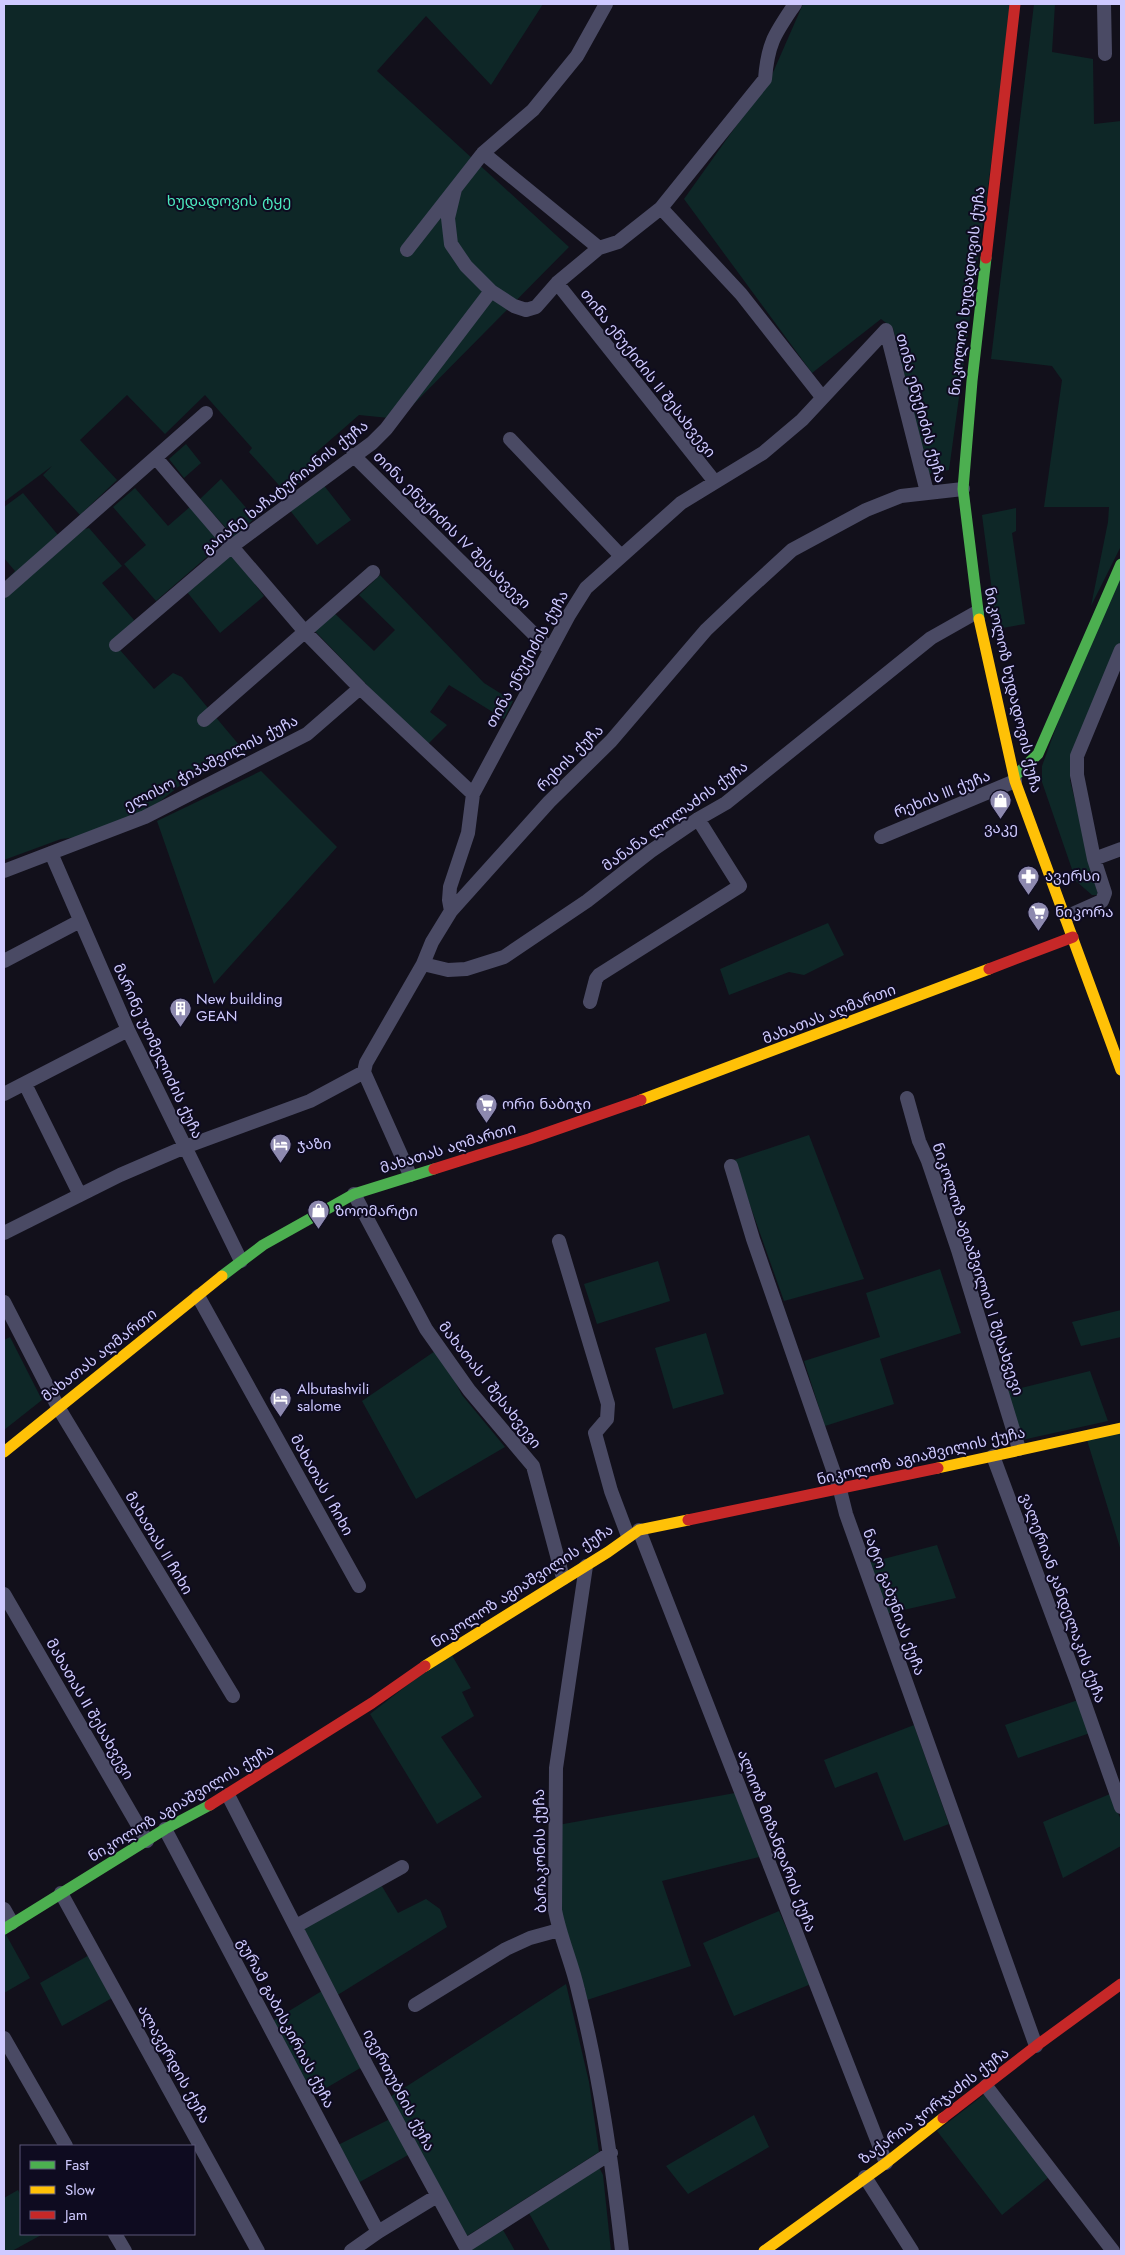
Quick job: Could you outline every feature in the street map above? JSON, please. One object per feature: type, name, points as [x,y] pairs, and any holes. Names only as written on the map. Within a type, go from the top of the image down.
[{"type":"main road","name":"ნიკოლოზ ხუდადოვის ქუჩა","points":[[1015,4],[972,381],[964,489],[977,612],[1015,779],[1073,937],[1115,1034],[1121,1070]]},
{"type":"main road","points":[[1015,779],[1038,754],[1121,564]]},
{"type":"main road","name":"მახათას აღმართი","points":[[4,1452],[58,1406],[241,1261],[263,1245],[354,1194],[410,1175],[477,1156],[690,1083],[1073,937]]},
{"type":"main road","name":"ნიკოლოზ აგიაშვილის ქუჩა","points":[[8,1926],[165,1829],[228,1795],[372,1703],[447,1651],[563,1578],[586,1566],[634,1533],[1121,1428]]},
{"type":"main road","name":"ზაქარია ჯორჯაძის ქუჩა","points":[[764,2251],[886,2163],[1036,2046],[1121,1984]]},
{"type":"street","points":[[407,250],[483,153],[533,110],[577,56],[606,4]]},
{"type":"street","points":[[455,189],[448,218],[451,244],[466,266],[492,291],[514,306],[526,310],[536,307],[557,283],[599,248],[618,242],[661,208],[765,79],[767,54],[773,37],[795,4]]},
{"type":"street","points":[[1104,4],[1105,54]]},
{"type":"street","points":[[483,153],[599,248]]},
{"type":"street","points":[[661,208],[740,294],[822,398]]},
{"type":"street","name":"თინა ენუქიძის II შესახვევი","points":[[557,283],[714,482]]},
{"type":"street","name":"გაიანე ხაჩატურიანის ქუჩა","points":[[116,645],[231,547],[353,455],[372,443],[386,429],[492,291]]},
{"type":"street","name":"თინა ენუქიძის ქუჩა","points":[[452,911],[449,900],[450,887],[468,833],[473,794],[550,650],[586,588],[681,503],[764,453],[802,420],[886,330],[927,492]]},
{"type":"street","points":[[4,591],[206,413]]},
{"type":"street","points":[[510,439],[621,556]]},
{"type":"street","name":"თინა ენუქიძის IV შესახვევი","points":[[353,455],[550,650]]},
{"type":"street","points":[[156,458],[306,633],[360,688],[473,794]]},
{"type":"street","name":"რეხის ქუჩა","points":[[364,1072],[366,1064],[423,964],[432,942],[452,911],[549,802],[611,741],[706,630],[792,550],[866,510],[901,496],[964,489]]},
{"type":"street","points":[[204,720],[306,633],[373,572]]},
{"type":"street","name":"მანანა ლოლაძის ქუჩა","points":[[423,964],[448,970],[466,969],[504,957],[586,901],[651,851],[698,819],[726,803],[931,638],[977,612]]},
{"type":"street","points":[[1066,917],[1102,901],[1105,893],[1094,860],[1077,775],[1077,756],[1121,650]]},
{"type":"street","name":"ელისო ჭიპაშვილის ქუჩა","points":[[4,871],[145,817],[307,734],[360,688]]},
{"type":"street","name":"რეხის III ქუჩა","points":[[881,837],[1015,779]]},
{"type":"street","points":[[590,1002],[596,979],[599,975],[740,886],[698,819]]},
{"type":"street","points":[[1094,860],[1121,849]]},
{"type":"street","name":"მარინე უთმელიძის ქუჩა","points":[[51,853],[128,1030],[241,1261]]},
{"type":"street","points":[[4,960],[80,921]]},
{"type":"street","points":[[4,1094],[128,1030]]},
{"type":"street","points":[[4,1233],[120,1175],[185,1147],[310,1101],[364,1072],[410,1175]]},
{"type":"street","points":[[25,1084],[80,1195]]},
{"type":"street","name":"ნიკოლოზ აგიაშვილის I შესახვევი","points":[[907,1098],[919,1141],[928,1160],[958,1250],[1019,1449]]},
{"type":"street","name":"ნატო გაბუნიას ქუჩა","points":[[730,1166],[752,1239],[840,1490],[846,1514],[1036,2046]]},
{"type":"street","name":"მახათას I შესახვევი","points":[[354,1194],[426,1329],[470,1390],[533,1466],[563,1578]]},
{"type":"street","name":"ალიოზ მიზანდარის ქუჩა","points":[[559,1241],[608,1404],[607,1419],[595,1433],[611,1491],[634,1533],[886,2163]]},
{"type":"street","name":"მახათას I ჩიხი","points":[[198,1296],[359,1586]]},
{"type":"street","name":"მახათას II ჩიხი","points":[[4,1302],[10,1330],[233,1696]]},
{"type":"street","name":"ვალერიან კანდელაკის ქუჩა","points":[[993,1456],[1121,1807]]},
{"type":"street","name":"ბარაკონის ქუჩა","points":[[586,1566],[564,1707],[554,1794],[554,1910],[578,1988],[611,2153],[622,2251]]},
{"type":"street","name":"მახათას II შესახვევი","points":[[4,1594],[147,1841]]},
{"type":"street","name":"ივერთუბნის ქუჩა","points":[[228,1795],[367,2066],[438,2196],[464,2248],[611,2153]]},
{"type":"street","name":"გურამ გაბისკირიას ქუჩა","points":[[165,1829],[378,2232]]},
{"type":"street","points":[[296,1926],[402,1867]]},
{"type":"street","name":"ალავერდის ქუჩა","points":[[61,1893],[258,2251]]},
{"type":"street","points":[[4,1909],[8,1926]]},
{"type":"street","points":[[415,2005],[506,1949],[530,1938],[559,1930]]},
{"type":"street","points":[[4,2038],[65,2145]]},
{"type":"street","points":[[986,2086],[1113,2251]]},
{"type":"street","points":[[865,2177],[912,2251]]},
{"type":"street","points":[[351,2251],[378,2232],[438,2196]]},
{"type":"street","points":[[116,2235],[125,2251]]},
{"type":"green space","name":"ხუდადოვის ტყე","points":[[4,4],[543,4],[491,85],[426,16],[377,71],[569,247],[399,419],[359,415],[312,456],[317,468],[287,494],[249,452],[252,448],[205,395],[165,434],[127,395],[80,440],[117,480],[80,515],[43,475],[52,466],[4,502]]},
{"type":"green space","points":[[803,4],[1013,4],[949,470],[927,474],[893,328],[881,319],[812,373],[684,199],[771,77]]},
{"type":"green space","points":[[1034,4],[1055,4],[1052,52],[1093,59],[1094,124],[1121,121],[1121,546],[1091,606],[1108,522],[1109,507],[1044,507],[1062,380],[1052,366],[991,359]]},
{"type":"green space","points":[[186,444],[201,463],[184,478],[169,459]]},
{"type":"green space","points":[[221,479],[255,518],[234,537],[200,499]]},
{"type":"green space","points":[[322,483],[351,520],[317,545],[289,509]]},
{"type":"green space","points":[[135,488],[168,526],[191,506],[223,543],[156,601],[124,564],[146,545],[113,507]]},
{"type":"green space","points":[[23,493],[58,535],[89,528],[122,566],[102,583],[134,620],[120,650],[154,689],[173,673],[182,677],[245,752],[178,787],[143,815],[93,835],[61,839],[4,860],[4,582],[15,571],[4,558],[4,507]]},
{"type":"green space","points":[[1016,508],[1016,531],[1012,533],[1025,624],[997,629],[982,515]]},
{"type":"green space","points":[[231,553],[264,596],[220,633],[187,592]]},
{"type":"green space","points":[[380,575],[484,683],[513,701],[504,719],[449,685],[430,712],[447,725],[426,746],[310,626],[329,608],[374,651],[395,630],[359,595]]},
{"type":"green space","points":[[1121,576],[1121,641],[1073,753],[1070,780],[1098,895],[1092,895],[1076,881],[1042,782],[1042,766],[1066,700]]},
{"type":"green space","points":[[261,771],[337,847],[214,984],[157,821]]},
{"type":"green space","points":[[828,923],[844,955],[804,975],[789,972],[729,995],[720,969]]},
{"type":"green space","points":[[809,1135],[864,1279],[784,1301],[734,1160]]},
{"type":"green space","points":[[658,1261],[670,1301],[597,1324],[584,1284]]},
{"type":"green space","points":[[940,1269],[961,1333],[880,1359],[894,1404],[825,1426],[804,1361],[880,1337],[866,1293]]},
{"type":"green space","points":[[1121,1310],[1121,1337],[1081,1346],[1072,1322]]},
{"type":"green space","points":[[706,1333],[724,1394],[673,1409],[655,1348]]},
{"type":"green space","points":[[10,1337],[42,1400],[4,1430],[4,1340]]},
{"type":"green space","points":[[438,1349],[462,1395],[505,1447],[416,1499],[362,1401]]},
{"type":"green space","points":[[1090,1371],[1108,1421],[1022,1440],[1005,1392]]},
{"type":"green space","points":[[1121,1432],[1121,1551],[1087,1440]]},
{"type":"green space","points":[[937,1545],[956,1598],[886,1614],[868,1563]]},
{"type":"green space","points":[[450,1652],[471,1688],[462,1692],[474,1716],[441,1737],[482,1797],[437,1824],[370,1714]]},
{"type":"green space","points":[[1078,1700],[1090,1733],[1018,1758],[1005,1725]]},
{"type":"green space","points":[[914,1725],[949,1824],[904,1841],[877,1772],[835,1788],[824,1760]]},
{"type":"green space","points":[[735,1793],[759,1857],[662,1881],[691,1966],[587,2000],[557,1913],[558,1825]]},
{"type":"green space","points":[[1110,1794],[1121,1820],[1121,1846],[1063,1878],[1043,1822]]},
{"type":"green space","points":[[380,1883],[398,1913],[426,1899],[440,1909],[447,1927],[336,1996],[302,1927]]},
{"type":"green space","points":[[779,1911],[811,1984],[734,2016],[703,1943]]},
{"type":"green space","points":[[4,1931],[30,1978],[4,1993]]},
{"type":"green space","points":[[91,1954],[114,1997],[62,2026],[40,1983]]},
{"type":"green space","points":[[566,1984],[589,2082],[599,2152],[467,2236],[390,2097]]},
{"type":"green space","points":[[325,1989],[362,2067],[311,2097],[271,2022]]},
{"type":"green space","points":[[986,2093],[1049,2177],[1002,2215],[937,2131]]},
{"type":"green space","points":[[754,2115],[769,2147],[688,2194],[666,2166]]},
{"type":"green space","points":[[390,2119],[410,2154],[358,2183],[336,2146]]},
{"type":"green space","points":[[593,2168],[600,2169],[603,2175],[611,2251],[550,2251],[529,2213]]},
{"type":"green space","points":[[18,2190],[20,2194],[20,2235],[41,2235],[12,2251],[4,2251],[4,2198]]},
{"type":"green space","points":[[502,2228],[515,2251],[467,2251]]},
{"type":"traffic: fast","points":[[979,619],[963,489],[972,381],[986,258]]},
{"type":"traffic: fast","points":[[1014,777],[1038,754],[1121,564]]},
{"type":"traffic: fast","points":[[222,1276],[263,1245],[354,1194],[434,1169]]},
{"type":"traffic: fast","points":[[4,1929],[165,1829],[210,1805]]},
{"type":"traffic: slow","points":[[979,619],[1015,781],[1121,1070]]},
{"type":"traffic: slow","points":[[641,1100],[989,969]]},
{"type":"traffic: slow","points":[[4,1452],[222,1276]]},
{"type":"traffic: slow","points":[[938,1468],[1121,1428]]},
{"type":"traffic: slow","points":[[425,1666],[608,1552],[639,1530],[688,1520]]},
{"type":"traffic: slow","points":[[764,2251],[886,2163],[943,2118]]},
{"type":"traffic: jam","points":[[986,258],[1015,4]]},
{"type":"traffic: jam","points":[[989,969],[1073,937]]},
{"type":"traffic: jam","points":[[434,1169],[529,1139],[641,1100]]},
{"type":"traffic: jam","points":[[688,1520],[938,1468]]},
{"type":"traffic: jam","points":[[210,1805],[372,1703],[425,1666]]},
{"type":"traffic: jam","points":[[943,2118],[1036,2046],[1121,1984]]},
{"type":"place","name":"ვაკე","points":[[1001,819]]},
{"type":"place","name":"ავერსი","points":[[1029,895]]},
{"type":"place","name":"ნიკორა","points":[[1039,931]]},
{"type":"place","name":"New building GEAN","points":[[180,1027]]},
{"type":"place","name":"ორი ნაბიჯი","points":[[486,1123]]},
{"type":"place","name":"ჯაზი","points":[[281,1163]]},
{"type":"place","name":"ზოომარტი","points":[[319,1230]]},
{"type":"place","name":"Albutashvili salome","points":[[281,1417]]}]
